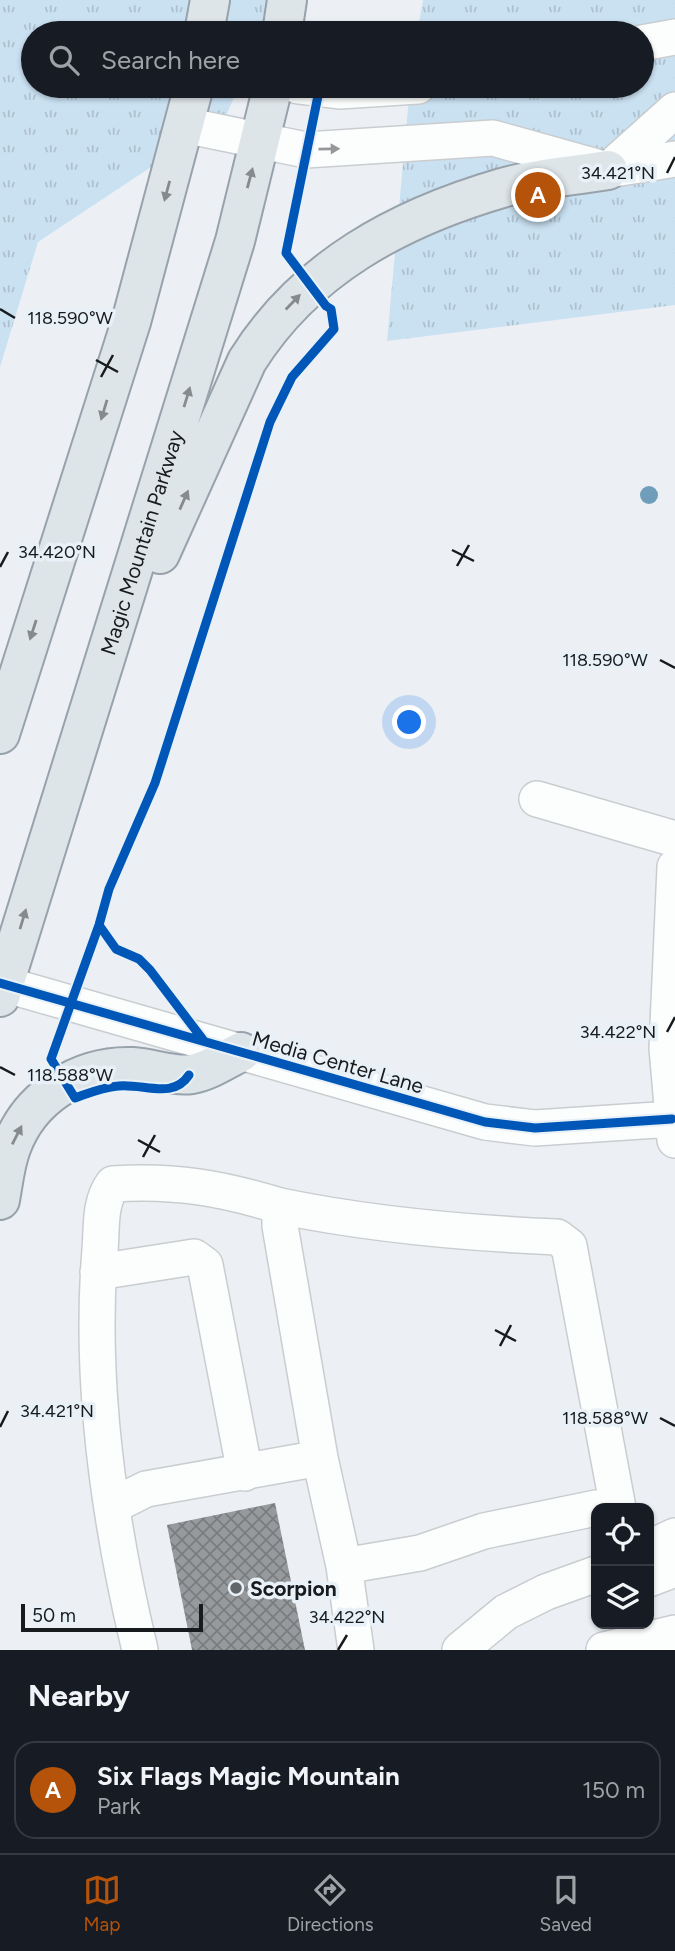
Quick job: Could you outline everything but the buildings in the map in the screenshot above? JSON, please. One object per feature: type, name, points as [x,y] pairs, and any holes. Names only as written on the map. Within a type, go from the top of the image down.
[{"type":"main road","points":[[206,21],[210,0]]},
{"type":"main road","points":[[284,21],[287,0]]},
{"type":"main road","points":[[0,734],[119,362],[191,98]]},
{"type":"main road","name":"Magic Mountain Parkway","points":[[1,988],[215,306],[261,142],[270,98]]},
{"type":"main road","points":[[78,742],[233,389],[264,335],[288,306],[337,264],[407,222],[505,187],[608,170]]},
{"type":"main road","points":[[0,1200],[10,1149],[18,1131],[55,1090],[82,1075],[111,1068],[133,1067],[189,1075],[241,1052]]},
{"type":"street","points":[[654,41],[675,37]]},
{"type":"street","points":[[608,170],[675,110]]},
{"type":"street","points":[[184,125],[306,150],[494,138],[608,170],[675,159]]},
{"type":"street","points":[[537,799],[675,839]]},
{"type":"street","points":[[674,1129],[667,1048],[675,867]]},
{"type":"street","name":"Media Center Lane","points":[[1,988],[241,1052],[462,1117],[535,1128],[674,1129]]},
{"type":"street","points":[[140,1650],[97,1392],[98,1272],[104,1197],[113,1184],[160,1181],[221,1188],[280,1206],[357,1222],[427,1230],[557,1237],[569,1246],[606,1503]]},
{"type":"street","points":[[280,1206],[280,1226],[320,1458],[344,1566],[356,1650]]},
{"type":"street","points":[[98,1272],[194,1257],[205,1265],[246,1473]]},
{"type":"street","points":[[114,1504],[146,1489],[320,1458]]},
{"type":"street","points":[[344,1566],[420,1553],[484,1531],[591,1510]]},
{"type":"street","points":[[654,1546],[675,1536]]},
{"type":"street","points":[[654,1577],[675,1569]]},
{"type":"street","points":[[460,1650],[506,1612],[546,1592],[591,1578]]},
{"type":"street","points":[[604,1650],[650,1637]]},
{"type":"green space","points":[[0,0],[277,0],[267,21],[21,21],[21,98],[234,98],[225,118],[38,242],[0,367]]},
{"type":"green space","points":[[423,0],[675,0],[675,305],[387,341],[409,98],[654,98],[654,21],[419,21]]},
{"type":"cycle path","points":[[189,1075],[182,1083],[166,1089],[118,1086],[75,1098],[51,1059],[99,925],[109,889],[155,783],[270,422],[292,377],[334,329],[331,309],[286,253],[318,98]]},
{"type":"cycle path","points":[[99,925],[116,949],[139,959],[150,970],[204,1041]]},
{"type":"cycle path","points":[[0,983],[485,1122],[535,1128],[672,1119]]},
{"type":"place","name":"Six Flags Magic Mountain","points":[[538,195]]},
{"type":"place","name":"Scorpion","points":[[236,1588]]}]
